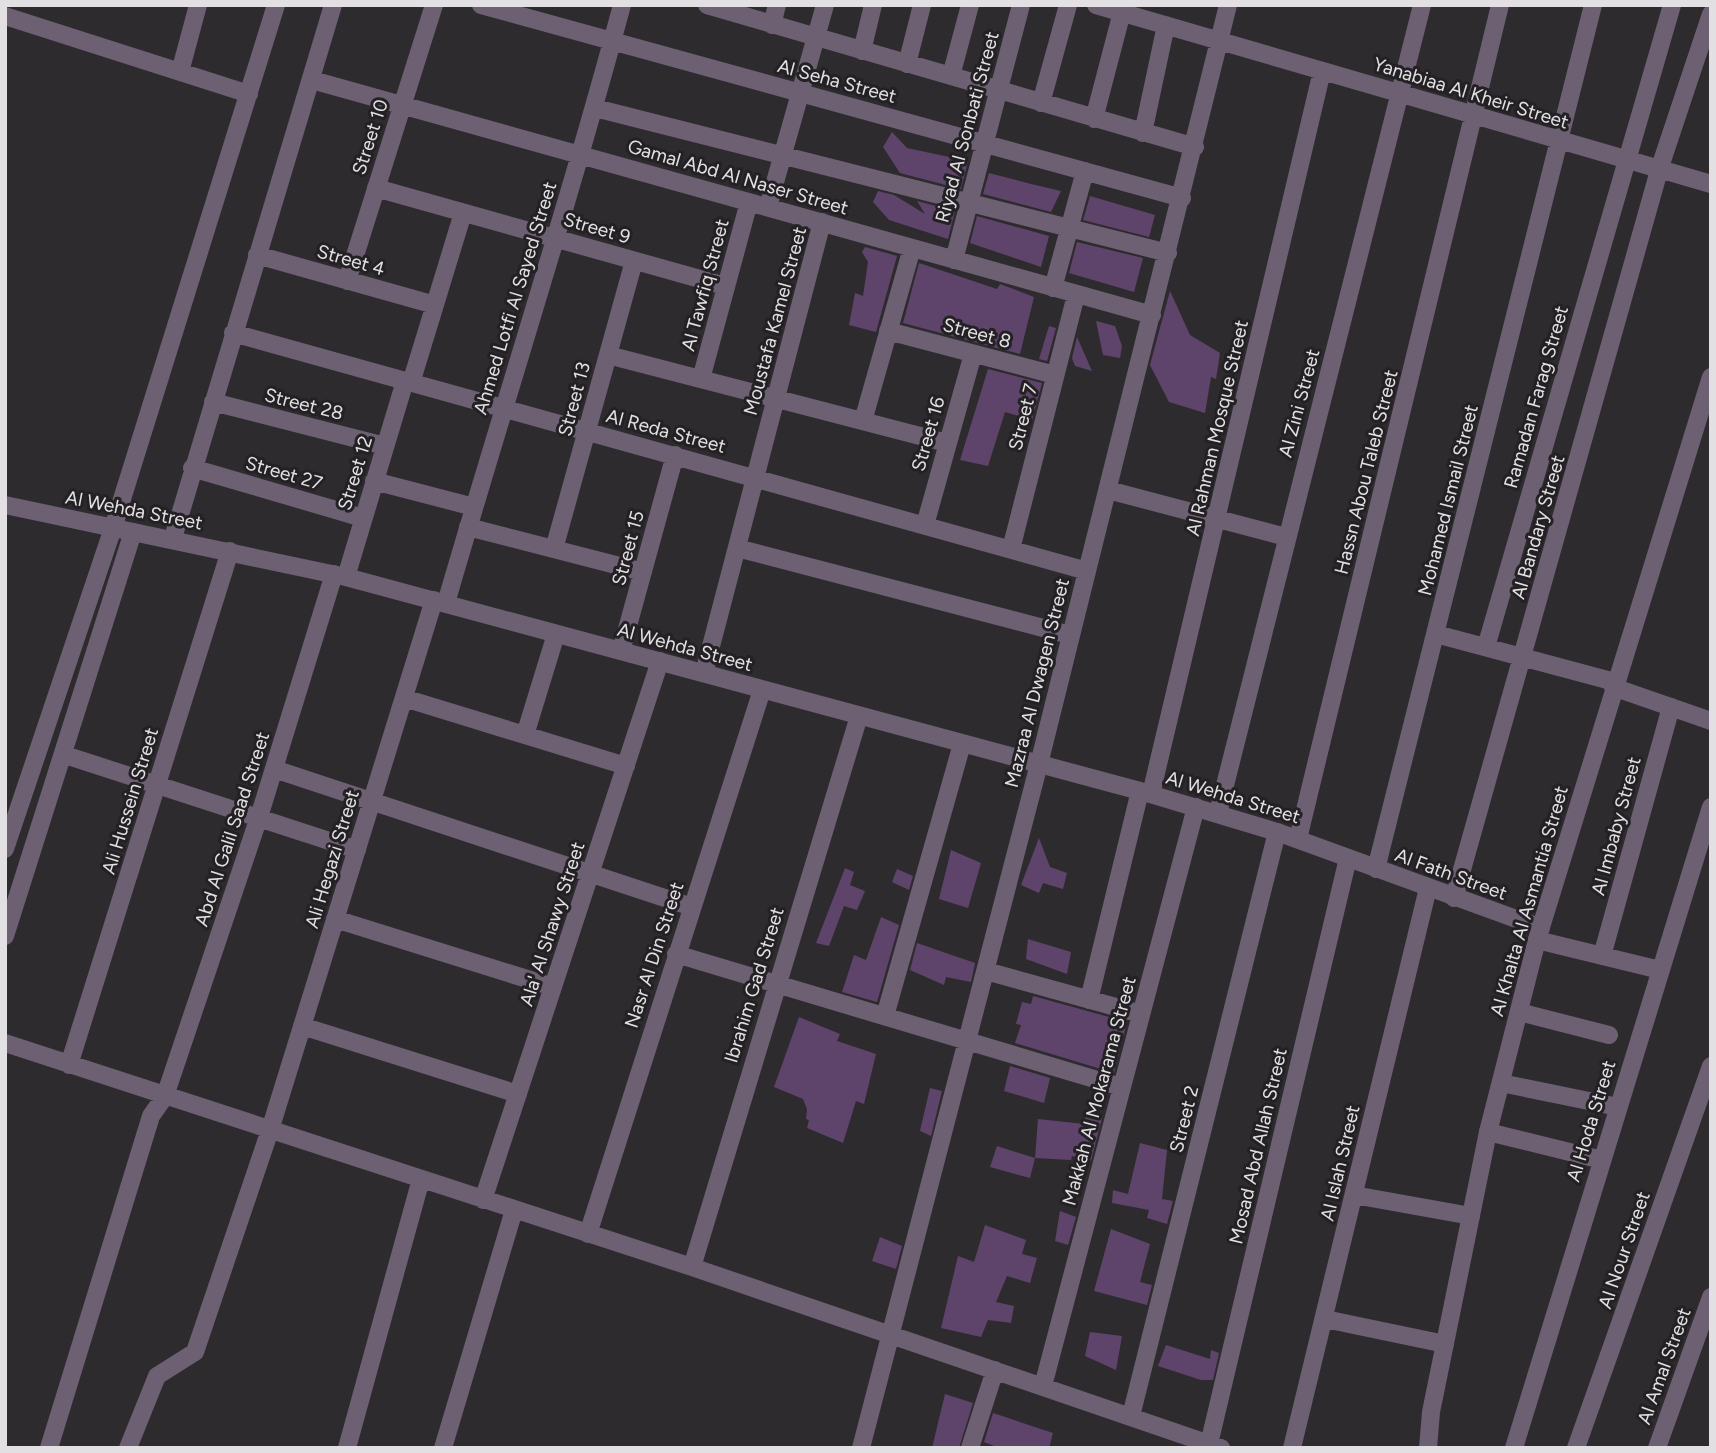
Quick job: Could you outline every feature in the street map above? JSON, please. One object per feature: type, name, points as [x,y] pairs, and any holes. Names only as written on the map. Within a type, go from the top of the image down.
[{"type":"street","points":[[180,72],[198,5]]},
{"type":"street","points":[[5,849],[113,528],[276,5]]},
{"type":"street","points":[[173,538],[333,5]]},
{"type":"street","name":"Street 10","points":[[347,281],[434,5]]},
{"type":"street","name":"Al Seha Street","points":[[481,5],[1182,198]]},
{"type":"street","name":"Ahmed Lotfi Al Sayed Street","points":[[440,602],[468,527],[502,408],[582,155],[622,5]]},
{"type":"street","points":[[707,5],[728,8],[772,25],[1195,147]]},
{"type":"street","points":[[772,25],[777,5]]},
{"type":"street","points":[[768,207],[825,5]]},
{"type":"street","points":[[862,51],[873,5]]},
{"type":"street","points":[[907,64],[922,5]]},
{"type":"street","points":[[950,76],[970,5]]},
{"type":"street","name":"Riyad Al Sonbati Street","points":[[954,260],[1021,5]]},
{"type":"street","points":[[1041,103],[1068,5]]},
{"type":"street","name":"Yanabiaa Al Kheir Street","points":[[1096,5],[1475,114],[1559,142],[1660,167],[1711,184]]},
{"type":"street","name":"Mazraa Al Dwagen Street","points":[[861,1448],[1039,765],[1195,147],[1228,5]]},
{"type":"street","name":"Al Zini Street","points":[[1219,813],[1286,537],[1422,5]]},
{"type":"street","name":"Hassn Abou Taleb Street","points":[[1298,839],[1500,5]]},
{"type":"street","name":"Mohamed Ismail Street","points":[[1376,869],[1593,5]]},
{"type":"street","name":"Ramadan Farag Street","points":[[1486,647],[1672,5]]},
{"type":"street","points":[[1094,119],[1122,12]]},
{"type":"street","name":"Al Bandary Street","points":[[1454,898],[1660,167],[1711,14]]},
{"type":"street","points":[[5,16],[249,94]]},
{"type":"street","points":[[1143,133],[1166,25]]},
{"type":"street","name":"Al Rahman Mosque Street","points":[[1089,1000],[1217,519],[1322,71]]},
{"type":"street","name":"Gamal Abd Al Naser Street","points":[[312,80],[1152,315]]},
{"type":"street","points":[[595,108],[1168,253]]},
{"type":"street","points":[[1053,288],[1084,171]]},
{"type":"street","name":"Street 9","points":[[376,188],[726,286]]},
{"type":"street","name":"Al Tawfiq Street","points":[[701,379],[749,202]]},
{"type":"street","name":"Street 12","points":[[340,575],[363,518],[385,446],[435,305],[463,212]]},
{"type":"street","name":"Moustafa Kamel Street","points":[[704,673],[822,222]]},
{"type":"street","points":[[863,421],[912,248]]},
{"type":"street","name":"Street 4","points":[[257,255],[435,305]]},
{"type":"street","name":"Street 13","points":[[554,549],[634,261]]},
{"type":"street","name":"Street 7","points":[[1011,550],[1076,295]]},
{"type":"street","name":"Street 8","points":[[888,331],[1055,375]]},
{"type":"street","name":"Al Reda Street","points":[[233,333],[1087,571]]},
{"type":"street","name":"Street 16","points":[[925,525],[973,354]]},
{"type":"street","points":[[608,355],[947,443]]},
{"type":"street","name":"Al Khalta Al Asmantia Street","points":[[1428,1448],[1431,1412],[1488,1132],[1539,934],[1711,377]]},
{"type":"street","name":"Street 28","points":[[212,402],[385,446]]},
{"type":"street","name":"Street 15","points":[[621,651],[675,455]]},
{"type":"street","name":"Street 27","points":[[192,468],[363,518]]},
{"type":"street","points":[[374,481],[474,507]]},
{"type":"street","points":[[1108,490],[1286,537]]},
{"type":"street","name":"Al Wehda Street","points":[[5,505],[340,575],[762,691],[1145,792],[1219,813],[1348,858]]},
{"type":"street","points":[[468,527],[643,572]]},
{"type":"street","points":[[5,936],[65,755],[133,532]]},
{"type":"street","points":[[737,548],[1070,635]]},
{"type":"street","name":"Ali Hussein Street","points":[[69,1065],[230,551]]},
{"type":"street","name":"Abd Al Galil Saad Street","points":[[48,1448],[151,1116],[165,1096],[340,575]]},
{"type":"street","name":"Ali Hegazi Street","points":[[128,1448],[157,1376],[195,1352],[270,1130],[404,698],[440,602]]},
{"type":"street","points":[[525,736],[556,634]]},
{"type":"street","points":[[1436,634],[1614,685],[1711,721]]},
{"type":"street","name":"Ala' Al Shawy Street","points":[[483,1200],[660,662]]},
{"type":"street","name":"Nasr Al Din Street","points":[[588,1234],[762,691]]},
{"type":"street","points":[[404,698],[626,766]]},
{"type":"street","name":"Al Imbaby Street","points":[[1602,956],[1671,707]]},
{"type":"street","name":"Ibrahim Gad Street","points":[[692,1267],[859,716]]},
{"type":"street","points":[[886,1016],[962,744]]},
{"type":"street","points":[[65,755],[357,850]]},
{"type":"street","points":[[274,769],[692,906]]},
{"type":"street","name":"Makkah Al Mokarama Street","points":[[1043,1386],[1196,807]]},
{"type":"street","name":"Al Hoda Street","points":[[1514,1448],[1711,807]]},
{"type":"street","name":"Street 2","points":[[1131,1416],[1277,832]]},
{"type":"street","name":"Al Fath Street","points":[[1348,858],[1539,934],[1602,956],[1660,970]]},
{"type":"street","name":"Mosad Abd Allah Street","points":[[1215,1446],[1348,858]]},
{"type":"street","name":"Al Islah Street","points":[[1292,1448],[1428,888]]},
{"type":"street","points":[[335,919],[553,987]]},
{"type":"street","points":[[676,954],[1121,1087]]},
{"type":"street","points":[[986,971],[1141,1014]]},
{"type":"street","points":[[1519,1012],[1609,1035]]},
{"type":"street","points":[[302,1026],[518,1094]]},
{"type":"street","points":[[5,1043],[692,1267],[1215,1446]]},
{"type":"street","name":"Al Nour Street","points":[[1576,1448],[1711,1066]]},
{"type":"street","points":[[1501,1083],[1618,1107]]},
{"type":"street","points":[[1488,1132],[1602,1160]]},
{"type":"street","points":[[347,1448],[421,1180]]},
{"type":"street","points":[[1354,1195],[1471,1216]]},
{"type":"street","points":[[443,1448],[514,1210]]},
{"type":"street","name":"Al Amal Street","points":[[1657,1448],[1711,1297]]},
{"type":"street","points":[[1325,1319],[1445,1344]]},
{"type":"street","points":[[970,1448],[995,1370]]},
{"type":"building","points":[[892,132],[907,148],[968,161],[961,189],[900,173],[883,147]]},
{"type":"building","points":[[989,173],[1061,191],[1051,212],[983,194]]},
{"type":"building","points":[[878,191],[894,195],[925,214],[917,201],[955,211],[948,239],[889,220],[873,202]]},
{"type":"building","points":[[1090,196],[1155,215],[1149,237],[1083,220]]},
{"type":"building","points":[[977,216],[1049,236],[1041,267],[970,243]]},
{"type":"building","points":[[1077,242],[1143,258],[1134,292],[1069,273]]},
{"type":"building","points":[[865,247],[897,256],[876,332],[849,325],[855,293],[863,296],[868,262],[862,252]]},
{"type":"building","points":[[919,263],[997,289],[1000,284],[1034,297],[1020,354],[903,323]]},
{"type":"building","points":[[1170,291],[1190,335],[1220,353],[1216,379],[1211,377],[1205,413],[1169,402],[1150,365]]},
{"type":"building","points":[[1096,321],[1115,326],[1122,346],[1120,358],[1103,355]]},
{"type":"building","points":[[1049,326],[1056,328],[1047,361],[1039,359]]},
{"type":"building","points":[[1077,337],[1092,371],[1075,366],[1072,358]]},
{"type":"building","points":[[988,369],[1042,383],[1032,420],[1005,412],[988,466],[960,460]]},
{"type":"building","points":[[1039,838],[1050,867],[1067,873],[1063,889],[1043,883],[1039,893],[1021,885]]},
{"type":"building","points":[[951,850],[981,863],[968,908],[939,899]]},
{"type":"building","points":[[845,868],[854,872],[850,885],[865,891],[857,910],[844,906],[829,946],[816,943]]},
{"type":"building","points":[[897,869],[913,876],[909,890],[892,882]]},
{"type":"building","points":[[881,917],[899,925],[877,1002],[842,992],[854,955],[866,960]]},
{"type":"building","points":[[1028,939],[1071,952],[1067,974],[1026,959]]},
{"type":"building","points":[[917,943],[975,963],[971,982],[946,977],[944,985],[910,970]]},
{"type":"building","points":[[1033,996],[1127,1022],[1114,1073],[1015,1043],[1021,1025],[1016,1024],[1022,1002],[1031,1004]]},
{"type":"building","points":[[799,1017],[840,1034],[837,1041],[876,1054],[864,1104],[856,1101],[843,1143],[807,1128],[809,1120],[806,1119],[807,1109],[803,1099],[774,1087]]},
{"type":"building","points":[[1010,1066],[1050,1078],[1044,1103],[1004,1091]]},
{"type":"building","points":[[930,1088],[942,1091],[931,1136],[920,1131]]},
{"type":"building","points":[[1086,1115],[1102,1118],[1091,1161],[1072,1156],[1071,1160],[1035,1158],[1038,1119],[1084,1124]]},
{"type":"building","points":[[1140,1143],[1167,1150],[1162,1199],[1173,1201],[1167,1224],[1147,1218],[1149,1210],[1112,1203],[1113,1190],[1128,1194]]},
{"type":"building","points":[[997,1146],[1035,1158],[1030,1178],[990,1167]]},
{"type":"building","points":[[1060,1211],[1076,1217],[1068,1245],[1055,1241]]},
{"type":"building","points":[[985,1225],[1026,1240],[1022,1254],[1037,1258],[1030,1283],[1007,1276],[996,1302],[1014,1306],[1011,1323],[988,1320],[981,1337],[941,1328],[958,1256],[974,1262]]},
{"type":"building","points":[[1111,1229],[1150,1244],[1140,1282],[1152,1285],[1147,1305],[1094,1291]]},
{"type":"building","points":[[880,1237],[902,1246],[896,1269],[872,1261]]},
{"type":"building","points":[[1090,1332],[1122,1336],[1116,1370],[1085,1356]]},
{"type":"building","points":[[1166,1345],[1210,1359],[1211,1350],[1219,1353],[1213,1380],[1201,1380],[1158,1366]]},
{"type":"building","points":[[945,1394],[973,1403],[959,1448],[932,1448]]},
{"type":"building","points":[[993,1413],[1053,1433],[1049,1448],[999,1448],[984,1442]]}]
